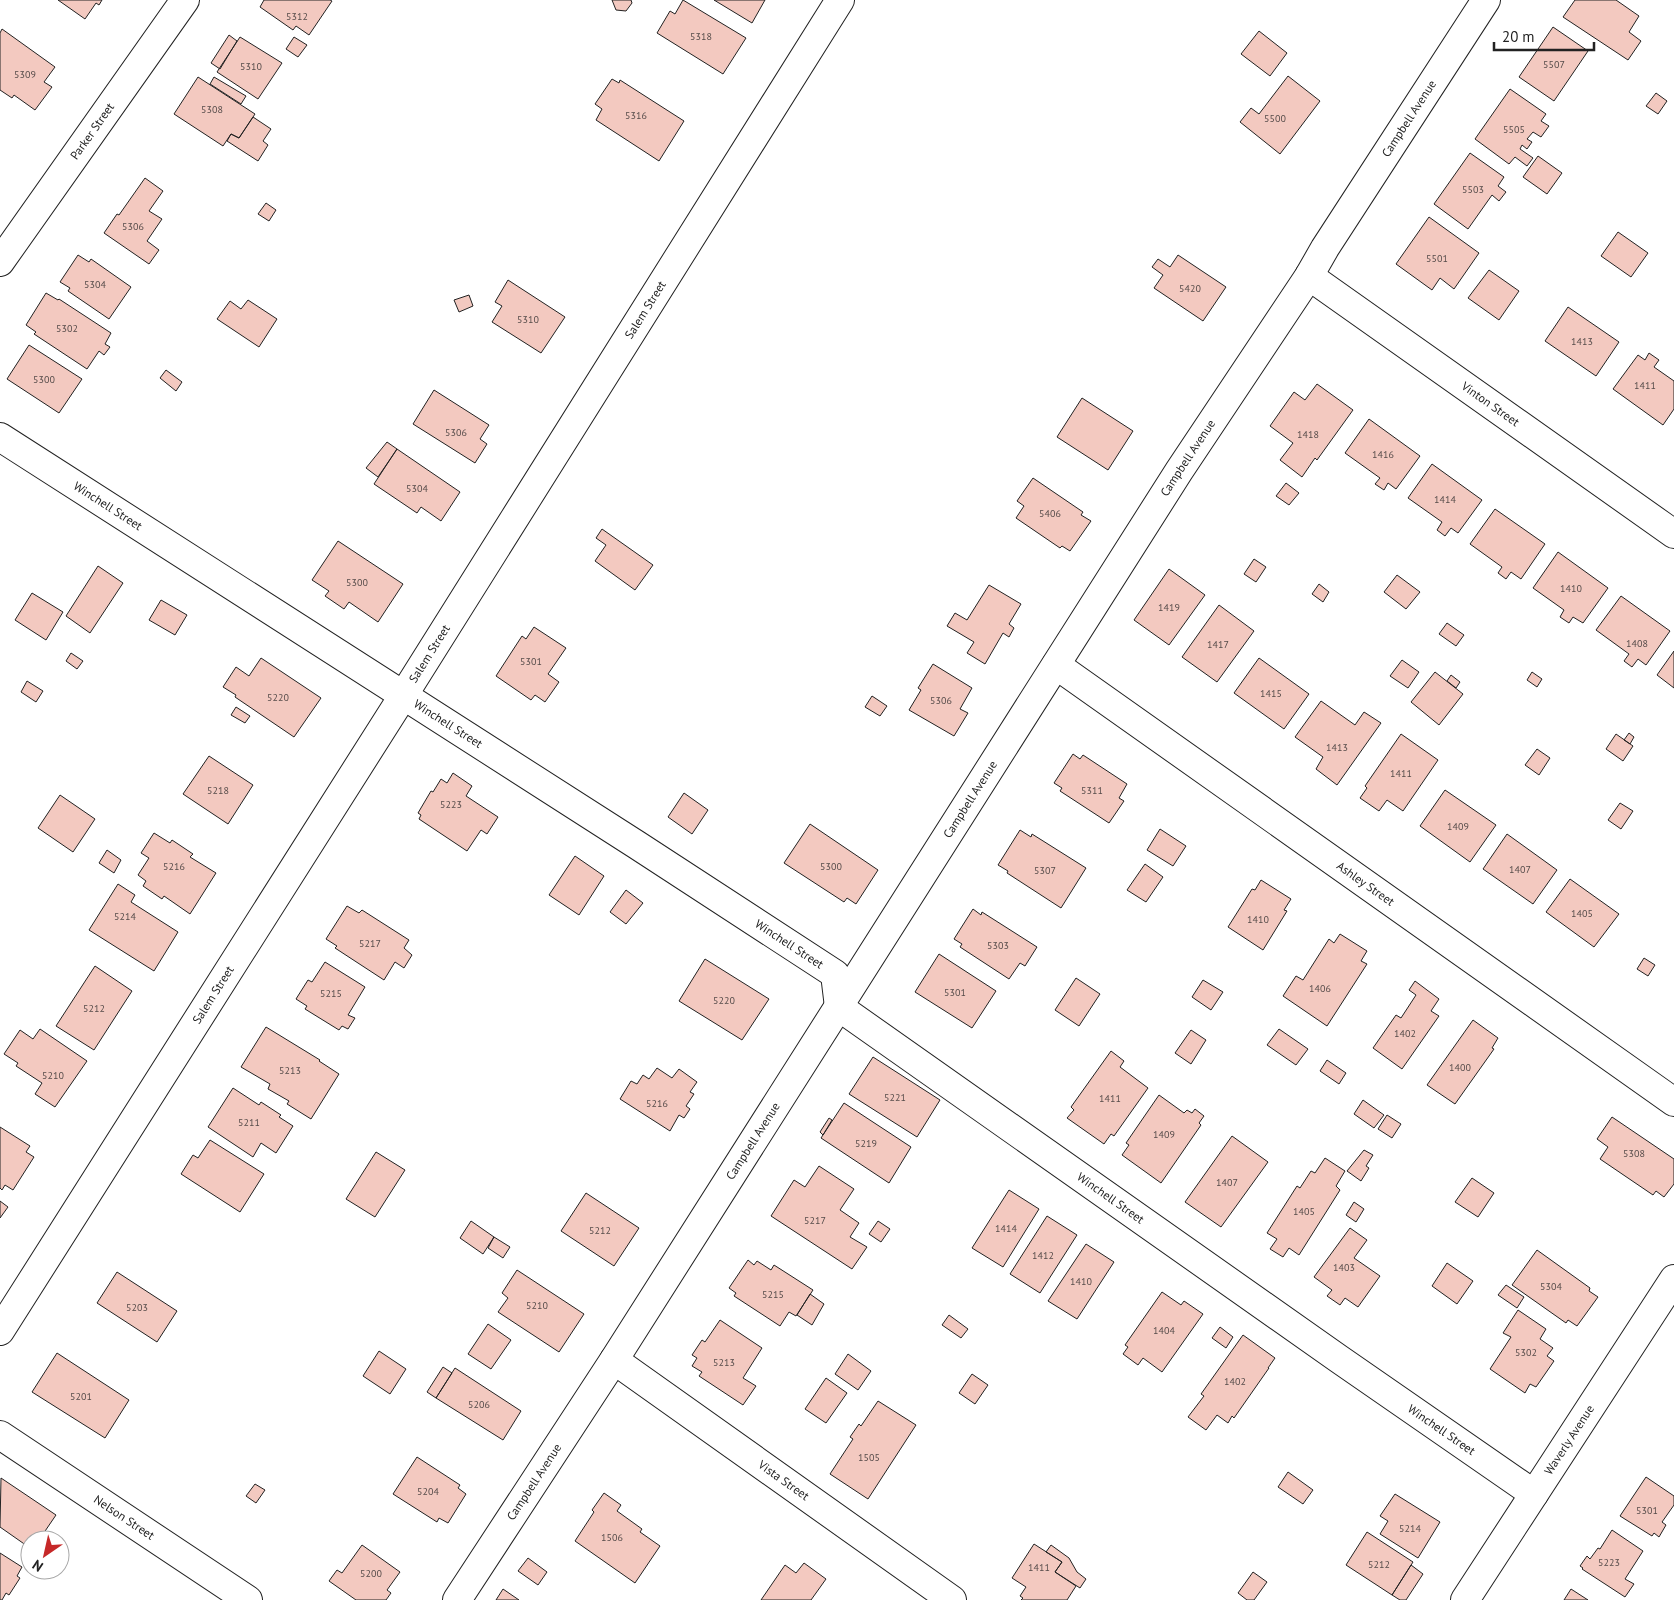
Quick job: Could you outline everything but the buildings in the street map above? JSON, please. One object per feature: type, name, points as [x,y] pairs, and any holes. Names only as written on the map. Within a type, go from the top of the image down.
[{"type":"street","name":"Parker Street","points":[[0,262],[185,0]]},
{"type":"street","name":"Salem Street","points":[[0,1331],[404,696],[840,0]]},
{"type":"street","name":"Campbell Avenue","points":[[457,1600],[614,1360],[1179,471],[1308,276],[1486,0]]},
{"type":"street","name":"Vinton Street","points":[[1308,276],[1674,534]]},
{"type":"street","name":"Winchell Street","points":[[0,437],[638,845],[835,974],[839,1007],[1534,1494]]},
{"type":"street","name":"Ashley Street","points":[[1056,665],[1674,1102]]},
{"type":"street","name":"Waverly Avenue","points":[[1465,1600],[1674,1279]]},
{"type":"street","name":"Vista Street","points":[[614,1360],[952,1600]]},
{"type":"street","name":"Nelson Street","points":[[0,1435],[248,1600]]}]
